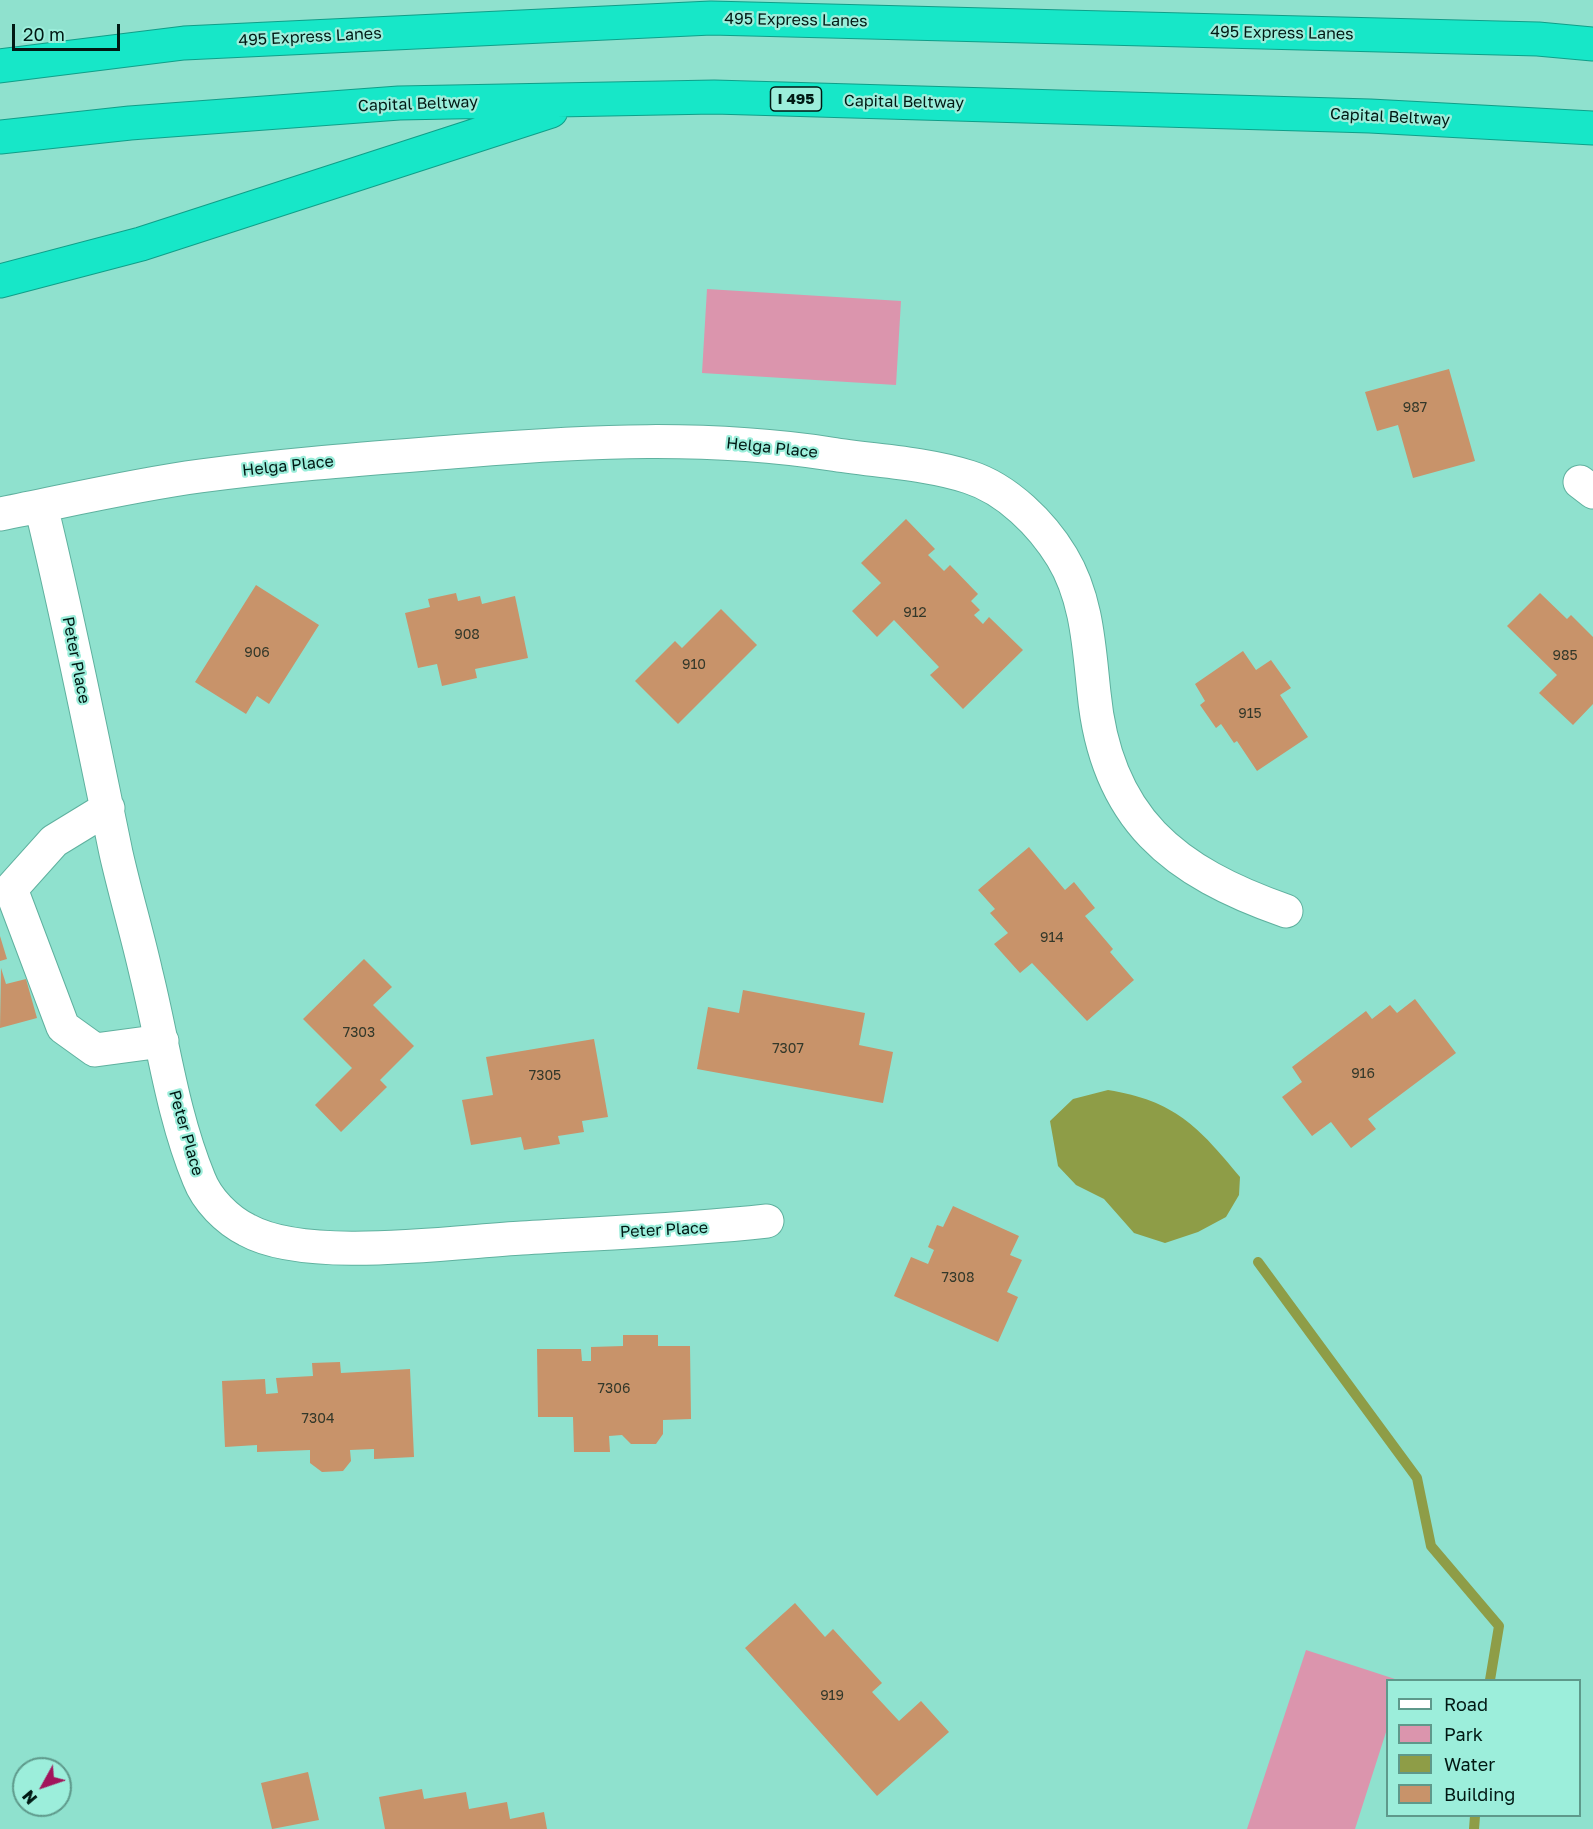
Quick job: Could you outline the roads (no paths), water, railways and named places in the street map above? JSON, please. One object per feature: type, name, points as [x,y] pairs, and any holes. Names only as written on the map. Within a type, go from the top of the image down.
[{"type":"highway","name":"495 Express Lanes","points":[[0,66],[184,43],[711,18],[1538,39],[1593,44]]},
{"type":"highway","name":"Capital Beltway","points":[[0,137],[130,123],[399,103],[714,97],[1370,116],[1593,128]]},
{"type":"highway","points":[[0,281],[141,244],[546,111],[714,97]]},
{"type":"street","name":"Helga Place","points":[[0,513],[220,474],[321,462],[591,441],[675,440],[783,446],[971,477],[1009,498],[1040,527],[1064,559],[1080,598],[1088,641],[1097,724],[1111,771],[1132,810],[1160,845],[1194,871],[1238,894],[1286,911]]},
{"type":"street","name":"Peter Place","points":[[41,506],[71,630],[77,670],[116,854],[182,1131],[200,1183],[221,1211],[246,1230],[272,1241],[309,1247],[386,1246],[767,1221]]},
{"type":"street","points":[[108,808],[54,841],[11,889],[63,1027],[95,1050],[162,1041]]},
{"type":"water","points":[[1108,1090],[1151,1101],[1168,1109],[1183,1118],[1211,1143],[1240,1177],[1239,1195],[1226,1217],[1198,1232],[1165,1243],[1134,1233],[1104,1199],[1076,1185],[1058,1166],[1050,1121],[1073,1099]]},
{"type":"waterway","points":[[1258,1262],[1417,1478],[1431,1546],[1499,1626],[1490,1679]]},
{"type":"waterway","points":[[1474,1829],[1475,1817]]}]
